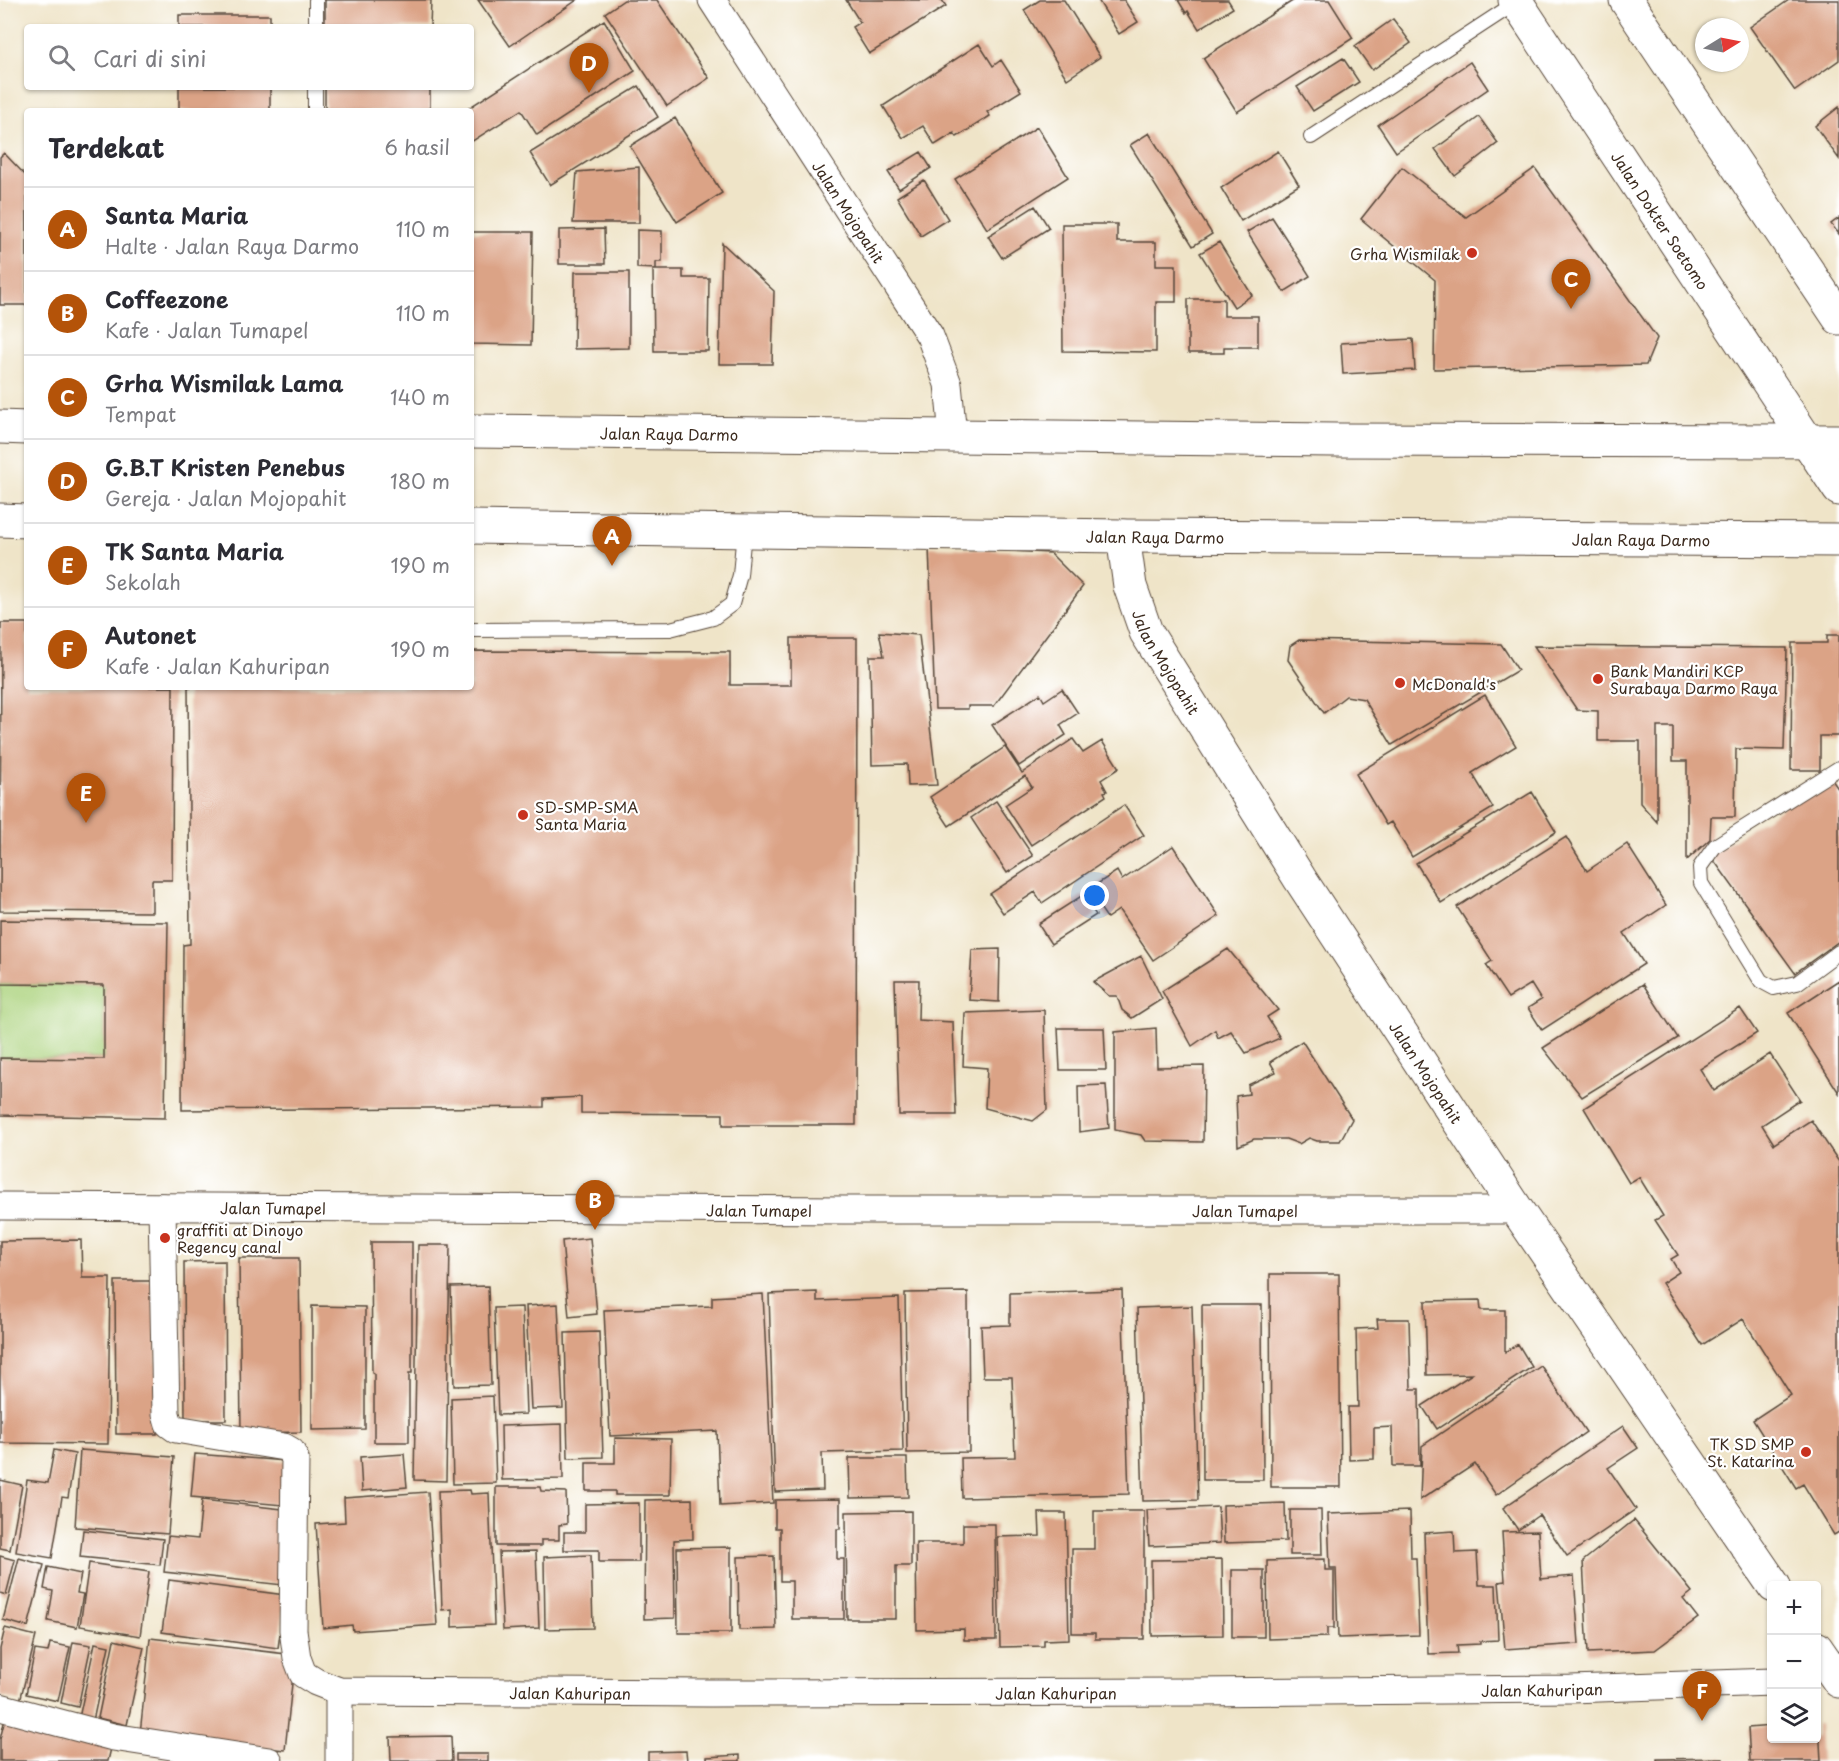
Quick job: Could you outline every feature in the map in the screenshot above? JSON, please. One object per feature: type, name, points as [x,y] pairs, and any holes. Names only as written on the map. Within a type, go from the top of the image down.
[{"type":"main road","points":[[1626,0],[1839,318]]},
{"type":"main road","name":"Jalan Dokter Soetomo","points":[[1516,1],[1839,489]]},
{"type":"main road","points":[[0,427],[24,428]]},
{"type":"main road","name":"Jalan Raya Darmo","points":[[474,431],[1336,440],[1839,441]]},
{"type":"main road","points":[[0,520],[24,520]]},
{"type":"main road","name":"Jalan Raya Darmo","points":[[474,527],[1123,536],[1839,540]]},
{"type":"main road","name":"Jalan Mojopahit","points":[[1123,536],[1130,586],[1146,632],[1300,879],[1517,1210],[1771,1581]]},
{"type":"main road","points":[[1821,1655],[1839,1681]]},
{"type":"street","name":"Jalan Mojopahit","points":[[712,0],[930,336],[948,384],[953,436]]},
{"type":"street","name":"Jalan Tumapel","points":[[0,1206],[821,1210],[1517,1210]]},
{"type":"street","points":[[162,1207],[166,1414],[169,1424],[176,1429],[284,1447],[291,1451],[295,1459],[292,1607],[297,1658],[303,1674],[316,1683],[339,1691],[339,1761]]},
{"type":"street","points":[[1821,1682],[1839,1681]]},
{"type":"street","name":"Jalan Kahuripan","points":[[339,1691],[711,1693],[1255,1691],[1571,1689],[1767,1682]]},
{"type":"street","points":[[0,1707],[113,1737],[145,1752],[269,1761]]},
{"type":"lane","points":[[316,0],[316,24]]},
{"type":"lane","points":[[1311,137],[1516,1]]},
{"type":"lane","points":[[315,90],[315,108]]},
{"type":"lane","points":[[474,630],[670,629],[713,618],[732,604],[740,575],[744,531]]},
{"type":"lane","points":[[1839,768],[1715,846],[1700,867],[1701,883],[1761,981],[1774,988],[1797,983],[1839,952]]},
{"type":"green space","points":[[0,984],[104,985],[104,1059],[0,1058]]},
{"type":"building","points":[[325,0],[431,0],[430,24],[325,24]]},
{"type":"building","points":[[478,0],[577,0],[510,46]]},
{"type":"building","points":[[624,0],[657,0],[709,78],[667,106],[605,13]]},
{"type":"building","points":[[846,0],[942,0],[946,6],[869,54],[852,27],[860,22]]},
{"type":"building","points":[[1040,0],[1064,0],[1100,57],[1067,79],[1024,10]]},
{"type":"building","points":[[1098,0],[1124,0],[1138,22],[1119,34]]},
{"type":"building","points":[[1178,0],[1228,0],[1233,8],[1199,29]]},
{"type":"building","points":[[1294,0],[1329,0],[1353,38],[1237,112],[1203,58]]},
{"type":"building","points":[[1789,0],[1839,0],[1839,60],[1795,91],[1750,27]]},
{"type":"building","points":[[179,15],[270,15],[270,24],[179,24]]},
{"type":"building","points":[[1393,19],[1411,43],[1372,70],[1355,46]]},
{"type":"building","points":[[604,20],[635,71],[537,135],[521,110],[474,140],[474,108],[469,108]]},
{"type":"building","points":[[979,44],[993,66],[1001,60],[1021,91],[987,112],[990,116],[957,137],[954,133],[935,145],[923,126],[903,138],[883,106]]},
{"type":"building","points":[[1343,58],[1359,82],[1313,111],[1297,87]]},
{"type":"building","points":[[1470,62],[1488,89],[1396,152],[1378,125]]},
{"type":"building","points":[[639,86],[658,117],[550,185],[530,153]]},
{"type":"building","points":[[179,90],[270,90],[270,108],[179,108]]},
{"type":"building","points":[[325,90],[430,90],[430,108],[325,108]]},
{"type":"building","points":[[1839,107],[1839,159],[1815,126]]},
{"type":"building","points":[[1479,117],[1498,143],[1455,176],[1435,149]]},
{"type":"building","points":[[675,118],[722,193],[677,222],[630,146]]},
{"type":"building","points":[[1037,127],[1068,177],[987,229],[955,179]]},
{"type":"building","points":[[1149,133],[1212,234],[1193,246],[1130,145]]},
{"type":"building","points":[[1278,151],[1299,185],[1241,221],[1221,188]]},
{"type":"building","points":[[921,152],[931,168],[899,189],[888,172]]},
{"type":"building","points":[[4,153],[24,174],[24,305],[0,305],[0,157]]},
{"type":"building","points":[[639,167],[639,223],[573,223],[577,172]]},
{"type":"building","points":[[1402,167],[1466,217],[1535,168],[1657,338],[1646,365],[1434,369],[1435,280],[1361,219]]},
{"type":"building","points":[[924,180],[948,219],[921,236],[897,197]]},
{"type":"building","points":[[1035,206],[1049,228],[1002,258],[988,236]]},
{"type":"building","points":[[1272,217],[1310,276],[1284,292],[1247,232]]},
{"type":"building","points":[[1839,218],[1839,234],[1831,224]]},
{"type":"building","points":[[1062,224],[1117,224],[1117,242],[1156,242],[1156,265],[1176,265],[1176,302],[1156,302],[1156,352],[1063,351]]},
{"type":"building","points":[[604,229],[605,264],[559,264],[559,230]]},
{"type":"building","points":[[637,230],[662,231],[662,262],[656,262],[656,269],[637,268]]},
{"type":"building","points":[[474,232],[533,232],[531,345],[474,344]]},
{"type":"building","points":[[1219,242],[1252,295],[1234,307],[1200,253]]},
{"type":"building","points":[[722,243],[774,291],[772,364],[719,364]]},
{"type":"building","points":[[653,270],[683,270],[683,278],[709,278],[708,351],[654,351]]},
{"type":"building","points":[[575,272],[629,272],[629,348],[574,349]]},
{"type":"building","points":[[1188,299],[1224,299],[1224,316],[1258,316],[1258,347],[1224,347],[1224,353],[1188,353]]},
{"type":"building","points":[[1413,339],[1415,370],[1343,374],[1341,343]]},
{"type":"building","points":[[929,547],[1050,553],[1083,586],[994,706],[935,709]]},
{"type":"building","points":[[1,623],[24,623],[24,690],[173,690],[172,880],[152,880],[152,912],[0,911]]},
{"type":"building","points":[[879,632],[919,635],[937,785],[908,786],[907,764],[872,765],[870,656],[884,656]]},
{"type":"building","points":[[1827,635],[1839,635],[1839,736],[1820,736],[1820,770],[1791,770],[1792,643],[1827,643]]},
{"type":"building","name":"SD-SMP-SMA Santa Maria","points":[[791,638],[857,638],[856,1125],[723,1125],[723,1114],[581,1113],[581,1097],[544,1099],[544,1107],[182,1110],[183,945],[190,944],[188,690],[474,690],[474,651],[730,652],[730,685],[791,685]]},
{"type":"building","name":"McDonald's","points":[[1299,640],[1501,644],[1518,670],[1392,745],[1364,699],[1346,696],[1324,713],[1288,660],[1290,646]]},
{"type":"building","points":[[1534,646],[1787,648],[1784,750],[1736,749],[1735,817],[1711,817],[1710,839],[1687,860],[1687,761],[1673,761],[1673,727],[1657,727],[1657,822],[1640,803],[1640,741],[1598,741],[1598,711],[1577,710]]},
{"type":"building","points":[[1062,689],[1078,713],[1060,725],[1066,735],[1019,766],[992,725],[1040,694],[1044,701]]},
{"type":"building","points":[[1485,695],[1516,746],[1472,773],[1493,808],[1412,857],[1391,822],[1386,825],[1356,774]]},
{"type":"building","points":[[1073,739],[1083,753],[1102,741],[1119,768],[1101,780],[1107,791],[1104,792],[1106,796],[1031,845],[1005,805],[1032,787],[1025,776],[949,826],[930,797],[1005,747],[1022,773]]},
{"type":"building","points":[[1830,777],[1839,790],[1839,941],[1795,973],[1710,855]]},
{"type":"building","points":[[1532,792],[1556,832],[1441,903],[1416,863]]},
{"type":"building","points":[[996,801],[1033,856],[1007,873],[971,818]]},
{"type":"building","points":[[1124,805],[1144,835],[1042,903],[1035,892],[1003,913],[990,894]]},
{"type":"building","points":[[1566,837],[1587,871],[1627,844],[1666,905],[1624,933],[1644,964],[1542,1030],[1528,1008],[1541,1000],[1531,984],[1508,998],[1486,965],[1492,961],[1457,907]]},
{"type":"building","points":[[1173,846],[1219,916],[1153,960],[1119,910],[1107,918],[1088,890],[1117,871],[1122,880]]},
{"type":"building","points":[[1083,895],[1096,915],[1051,944],[1038,924]]},
{"type":"building","points":[[0,920],[168,922],[165,1118],[0,1115],[0,1058],[104,1059],[104,985],[0,984]]},
{"type":"building","points":[[1000,949],[999,1002],[969,1000],[972,950]]},
{"type":"building","points":[[1228,949],[1278,1010],[1267,1017],[1280,1038],[1246,1053],[1231,1031],[1218,1038],[1215,1030],[1192,1046],[1162,991]]},
{"type":"building","points":[[1141,956],[1162,999],[1132,1018],[1122,1010],[1117,996],[1109,996],[1093,982]]},
{"type":"building","points":[[895,980],[919,980],[918,1020],[953,1022],[956,1115],[899,1115]]},
{"type":"building","points":[[1839,980],[1839,1093],[1788,1013]]},
{"type":"building","points":[[1643,984],[1678,1038],[1582,1097],[1543,1048]]},
{"type":"building","points":[[1740,1008],[1757,1033],[1700,1069],[1714,1091],[1770,1054],[1800,1100],[1762,1125],[1774,1144],[1811,1120],[1839,1162],[1839,1532],[1834,1535],[1803,1484],[1796,1488],[1753,1420],[1791,1395],[1743,1319],[1702,1345],[1662,1283],[1679,1272],[1671,1259],[1678,1255],[1655,1220],[1663,1216],[1639,1177],[1629,1183],[1584,1108]]},
{"type":"building","points":[[1044,1010],[1047,1110],[1033,1121],[985,1108],[987,1068],[963,1066],[965,1013]]},
{"type":"building","points":[[1058,1028],[1104,1028],[1106,1070],[1060,1070]]},
{"type":"building","points":[[1156,1028],[1157,1067],[1204,1066],[1203,1142],[1145,1141],[1141,1135],[1115,1130],[1115,1032]]},
{"type":"building","points":[[1302,1041],[1352,1119],[1340,1141],[1317,1141],[1309,1138],[1299,1144],[1286,1139],[1254,1139],[1238,1146],[1236,1096],[1249,1094],[1248,1085],[1276,1072],[1270,1062]]},
{"type":"building","points":[[1106,1085],[1109,1128],[1079,1132],[1078,1086]]},
{"type":"building","points":[[590,1238],[597,1314],[569,1317],[562,1241]]},
{"type":"building","points":[[81,1240],[82,1278],[110,1278],[108,1444],[0,1443],[0,1241]]},
{"type":"building","points":[[371,1242],[412,1242],[412,1373],[409,1373],[409,1442],[374,1442]]},
{"type":"building","points":[[418,1245],[450,1245],[446,1481],[414,1480]]},
{"type":"building","points":[[239,1258],[299,1258],[301,1432],[241,1433]]},
{"type":"building","points":[[225,1261],[226,1420],[185,1420],[184,1262]]},
{"type":"building","points":[[1270,1274],[1339,1274],[1341,1487],[1271,1487]]},
{"type":"building","points":[[115,1281],[157,1281],[157,1434],[116,1434]]},
{"type":"building","points":[[488,1286],[491,1385],[454,1386],[451,1287]]},
{"type":"building","points":[[1122,1290],[1129,1494],[962,1498],[961,1458],[1015,1457],[1012,1377],[983,1377],[981,1326],[1010,1325],[1010,1293]]},
{"type":"building","points":[[817,1292],[817,1301],[899,1298],[903,1451],[822,1453],[823,1490],[775,1492],[769,1294]]},
{"type":"building","points":[[968,1292],[969,1452],[907,1453],[905,1293]]},
{"type":"building","points":[[763,1294],[773,1503],[720,1506],[717,1431],[610,1436],[604,1310],[712,1306],[712,1297]]},
{"type":"building","points":[[1480,1300],[1481,1310],[1505,1310],[1505,1352],[1518,1344],[1532,1367],[1437,1429],[1422,1406],[1472,1374],[1427,1375],[1425,1301]]},
{"type":"building","points":[[558,1304],[563,1408],[531,1409],[526,1306]]},
{"type":"building","points":[[1202,1305],[1262,1305],[1263,1480],[1203,1480]]},
{"type":"building","points":[[312,1306],[365,1307],[365,1429],[312,1430]]},
{"type":"building","points":[[1192,1306],[1198,1500],[1143,1501],[1137,1308]]},
{"type":"building","points":[[522,1307],[526,1414],[498,1415],[494,1308]]},
{"type":"building","points":[[1377,1319],[1409,1319],[1411,1389],[1419,1389],[1420,1466],[1393,1466],[1392,1427],[1374,1428],[1374,1459],[1349,1460],[1348,1407],[1358,1407],[1356,1329],[1378,1328]]},
{"type":"building","points":[[599,1332],[603,1457],[568,1458],[565,1333]]},
{"type":"building","points":[[1541,1366],[1586,1432],[1496,1495],[1475,1464],[1420,1500],[1422,1446]]},
{"type":"building","points":[[493,1396],[496,1483],[453,1484],[451,1398]]},
{"type":"building","points":[[562,1424],[563,1479],[502,1480],[501,1426]]},
{"type":"building","points":[[1623,1426],[1638,1448],[1608,1468],[1636,1509],[1567,1556],[1539,1515],[1518,1530],[1503,1508]]},
{"type":"building","points":[[615,1438],[671,1439],[670,1495],[615,1495],[615,1491],[586,1491],[586,1463],[615,1463]]},
{"type":"building","points":[[54,1450],[75,1454],[68,1498],[62,1497],[52,1558],[16,1552],[27,1480],[48,1483]]},
{"type":"building","points":[[80,1450],[174,1457],[168,1534],[75,1527]]},
{"type":"building","points":[[195,1454],[286,1461],[283,1505],[191,1497]]},
{"type":"building","points":[[404,1454],[407,1487],[362,1491],[360,1457]]},
{"type":"building","points":[[849,1458],[907,1458],[908,1497],[850,1498]]},
{"type":"building","points":[[0,1480],[22,1485],[10,1550],[0,1548]]},
{"type":"building","points":[[496,1487],[540,1487],[541,1491],[566,1492],[567,1524],[559,1525],[559,1540],[541,1540],[541,1546],[496,1546]]},
{"type":"building","points":[[470,1490],[471,1494],[489,1493],[494,1625],[452,1627],[452,1609],[442,1610],[438,1491]]},
{"type":"building","points":[[428,1492],[437,1625],[353,1631],[352,1625],[323,1628],[316,1524],[345,1522],[344,1498]]},
{"type":"building","points":[[692,1499],[693,1539],[674,1540],[675,1618],[644,1619],[645,1500]]},
{"type":"building","points":[[840,1499],[837,1559],[844,1559],[844,1619],[792,1619],[792,1581],[780,1581],[780,1528],[775,1528],[775,1500]]},
{"type":"building","points":[[202,1500],[291,1510],[283,1585],[164,1572],[168,1536],[198,1539]]},
{"type":"building","points":[[639,1503],[639,1562],[599,1562],[599,1550],[564,1550],[564,1532],[585,1532],[585,1504]]},
{"type":"building","points":[[1285,1503],[1286,1541],[1224,1543],[1223,1505]]},
{"type":"building","points":[[1218,1507],[1220,1543],[1149,1546],[1147,1510]]},
{"type":"building","points":[[1290,1510],[1321,1510],[1322,1555],[1290,1555]]},
{"type":"building","points":[[911,1511],[911,1566],[896,1566],[896,1619],[847,1619],[846,1512]]},
{"type":"building","points":[[1094,1511],[1144,1511],[1144,1639],[1095,1639],[1095,1633],[1072,1633],[1072,1549],[1094,1549]]},
{"type":"building","points":[[1410,1511],[1411,1558],[1416,1558],[1419,1635],[1338,1638],[1336,1568],[1330,1568],[1328,1514]]},
{"type":"building","points":[[1039,1513],[1066,1513],[1069,1639],[1044,1640],[1044,1646],[1000,1647],[997,1537],[1040,1536]]},
{"type":"building","points":[[1634,1520],[1692,1592],[1683,1599],[1698,1618],[1655,1650],[1588,1653],[1583,1561]]},
{"type":"building","points":[[963,1524],[995,1524],[996,1640],[964,1640],[964,1629],[917,1630],[916,1543],[963,1543]]},
{"type":"building","points":[[83,1530],[163,1539],[160,1565],[80,1557]]},
{"type":"building","points":[[1454,1531],[1455,1553],[1477,1552],[1479,1585],[1496,1585],[1498,1640],[1457,1645],[1458,1653],[1428,1654],[1424,1533]]},
{"type":"building","points":[[1538,1531],[1541,1579],[1574,1576],[1579,1644],[1505,1649],[1499,1582],[1505,1581],[1502,1532]]},
{"type":"building","points":[[731,1547],[731,1633],[678,1633],[677,1548]]},
{"type":"building","points":[[536,1551],[539,1628],[503,1630],[499,1552]]},
{"type":"building","points":[[591,1555],[593,1628],[545,1629],[544,1557]]},
{"type":"building","points":[[0,1556],[15,1560],[6,1595],[0,1593]]},
{"type":"building","points":[[774,1556],[776,1629],[739,1630],[738,1557]]},
{"type":"building","points":[[19,1558],[44,1565],[28,1627],[3,1620]]},
{"type":"building","points":[[1222,1559],[1223,1635],[1152,1636],[1151,1560]]},
{"type":"building","points":[[1325,1559],[1325,1570],[1334,1570],[1334,1628],[1327,1628],[1327,1637],[1268,1639],[1267,1561]]},
{"type":"building","points":[[89,1563],[149,1572],[140,1636],[80,1626]]},
{"type":"building","points":[[48,1567],[81,1574],[77,1593],[83,1594],[77,1627],[48,1621],[53,1591],[44,1589]]},
{"type":"building","points":[[1232,1570],[1264,1570],[1264,1637],[1232,1637]]},
{"type":"building","points":[[169,1580],[285,1595],[278,1648],[162,1632]]},
{"type":"building","points":[[5,1628],[36,1636],[20,1701],[0,1696],[0,1649]]},
{"type":"building","points":[[150,1638],[295,1655],[285,1750],[140,1734]]},
{"type":"building","points":[[114,1640],[144,1647],[127,1725],[98,1718]]},
{"type":"building","points":[[73,1642],[91,1645],[78,1707],[61,1703]]},
{"type":"building","points":[[50,1643],[70,1647],[58,1701],[26,1694],[35,1650],[48,1652]]},
{"type":"building","points":[[95,1643],[109,1646],[93,1721],[79,1718]]},
{"type":"building","points":[[6,1715],[112,1744],[108,1761],[0,1761],[0,1739]]},
{"type":"building","points":[[1767,1726],[1767,1743],[1820,1743],[1821,1761],[1750,1761],[1748,1728]]},
{"type":"building","points":[[451,1736],[452,1761],[391,1761],[390,1737]]},
{"type":"building","points":[[686,1751],[687,1761],[648,1761],[648,1752]]},
{"type":"building","points":[[456,1754],[488,1754],[488,1761],[456,1761]]},
{"type":"building","points":[[740,1755],[740,1761],[707,1761],[707,1757]]},
{"type":"building","points":[[1723,1758],[1723,1761],[1657,1761],[1657,1759]]},
{"type":"place","name":"G.B.T Kristen Penebus","points":[[589,93]]},
{"type":"place","name":"Grha Wismilak","points":[[1472,253]]},
{"type":"place","name":"Grha Wismilak Lama","points":[[1571,309]]},
{"type":"place","name":"Santa Maria","points":[[612,566]]},
{"type":"place","name":"Bank Mandiri KCP Surabaya Darmo Raya","points":[[1598,679]]},
{"type":"place","name":"McDonald's","points":[[1400,683]]},
{"type":"place","name":"SD-SMP-SMA Santa Maria","points":[[523,815]]},
{"type":"place","name":"TK Santa Maria","points":[[86,823]]},
{"type":"place","name":"Coffeezone","points":[[595,1230]]},
{"type":"place","name":"graffiti at Dinoyo Regency canal","points":[[165,1238]]},
{"type":"place","name":"TK SD SMP St. Katarina","points":[[1806,1452]]},
{"type":"place","name":"Autonet","points":[[1702,1721]]}]
